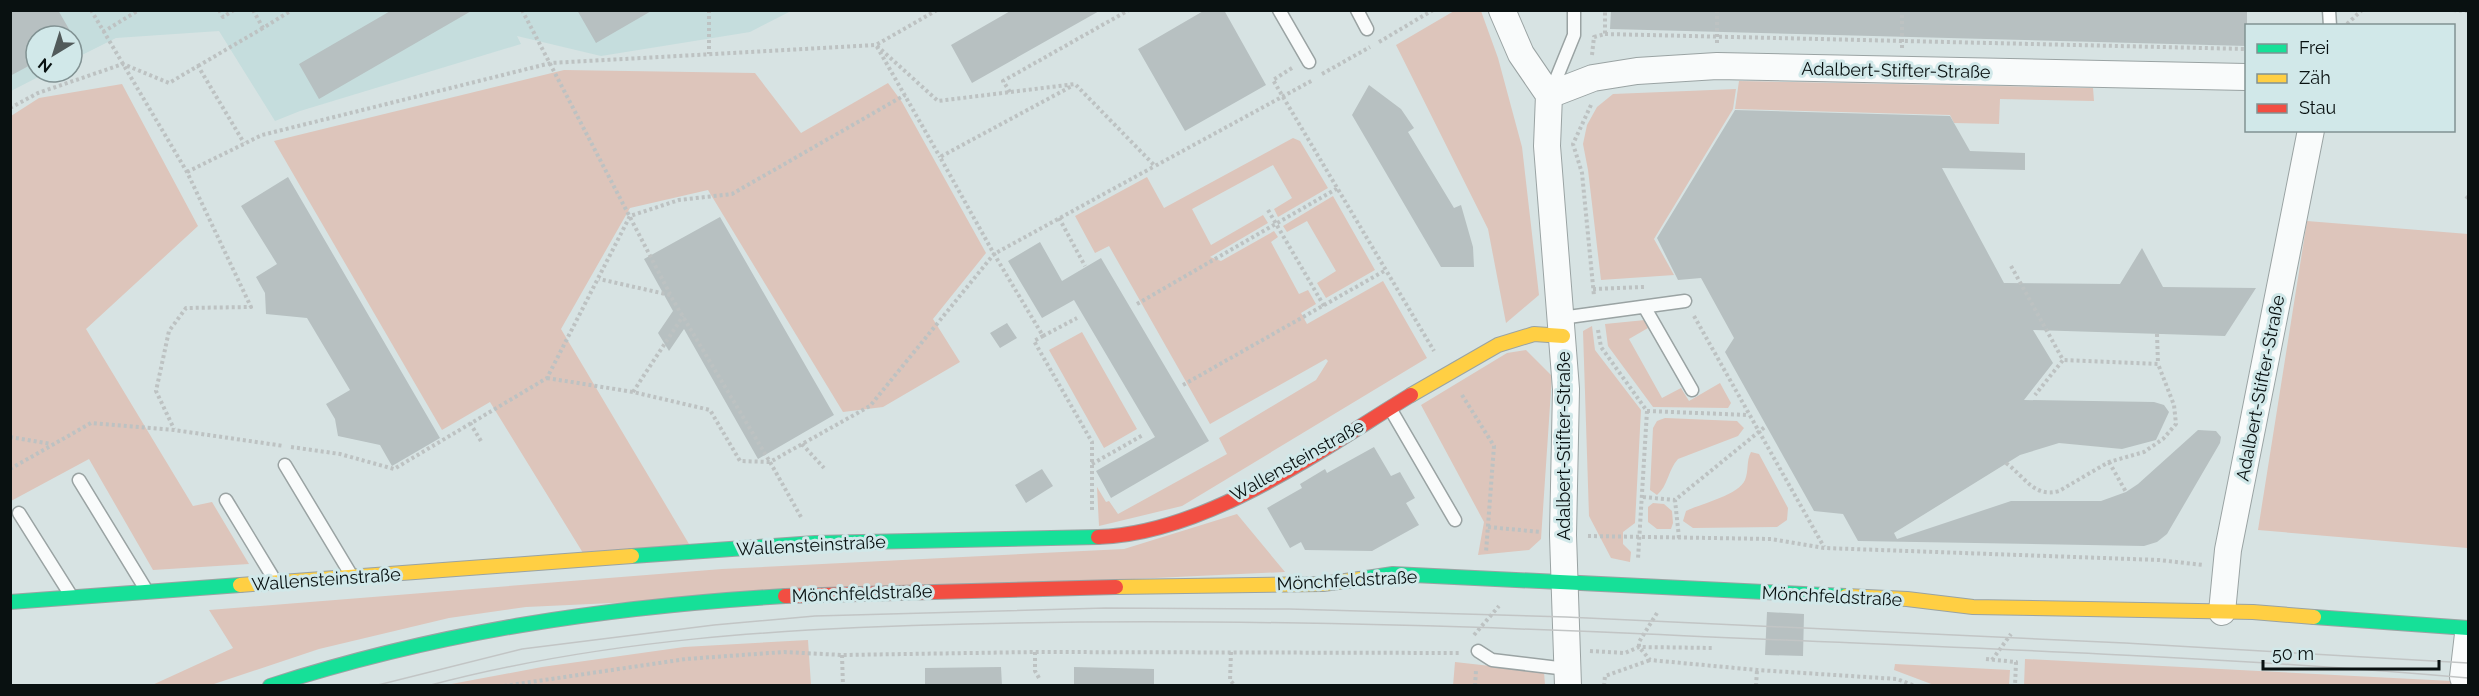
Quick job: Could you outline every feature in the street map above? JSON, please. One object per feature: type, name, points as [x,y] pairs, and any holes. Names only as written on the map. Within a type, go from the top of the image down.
[{"type":"main road","name":"Wallensteinstraße","points":[[10,602],[815,543],[1122,537],[1190,518],[1271,480],[1447,372],[1498,345],[1562,327]]},
{"type":"main road","name":"Mönchfeldstraße","points":[[270,686],[344,662],[454,636],[528,622],[606,611],[730,600],[888,591],[1323,584],[1393,574],[1907,599],[1973,607],[2253,612],[2469,628]]},
{"type":"street","points":[[1502,10],[1521,54],[1550,95]]},
{"type":"street","name":"Adalbert-Stifter-Straße","points":[[1574,672],[1564,582],[1566,388],[1547,146],[1550,95],[1593,78],[1636,71],[1717,66],[2245,77]]},
{"type":"street","name":"Adalbert-Stifter-Straße","points":[[2222,612],[2226,568],[2311,132]]},
{"type":"street","points":[[2466,686],[2463,677],[2469,634]]},
{"type":"lane","points":[[1279,10],[1309,62]]},
{"type":"lane","points":[[1357,10],[1367,29]]},
{"type":"lane","points":[[1550,95],[1574,35],[1574,10]]},
{"type":"lane","points":[[1562,327],[1596,315],[1685,301]]},
{"type":"lane","points":[[1645,308],[1692,390]]},
{"type":"lane","points":[[1390,407],[1455,520]]},
{"type":"lane","points":[[285,465],[352,576]]},
{"type":"lane","points":[[79,480],[147,592]]},
{"type":"lane","points":[[226,500],[277,582]]},
{"type":"lane","points":[[20,513],[72,597]]},
{"type":"lane","points":[[1478,651],[1492,660],[1574,672]]},
{"type":"path","points":[[91,10],[187,172],[251,307],[186,308],[169,331],[156,392],[174,430]]},
{"type":"path","points":[[103,32],[139,10]]},
{"type":"path","points":[[219,10],[223,17],[234,10]]},
{"type":"path","points":[[253,10],[263,27]]},
{"type":"path","points":[[10,108],[38,93],[123,64],[169,83],[292,10]]},
{"type":"path","points":[[522,10],[670,295],[770,462],[815,543]]},
{"type":"path","points":[[709,10],[709,54]]},
{"type":"path","points":[[187,172],[261,135],[551,63],[876,45],[937,10]]},
{"type":"path","points":[[1010,92],[1003,81],[1129,10]]},
{"type":"path","points":[[547,378],[633,392],[710,410],[740,461],[770,462],[870,406],[994,254],[1283,97],[1433,10]]},
{"type":"path","points":[[1717,66],[1718,10]]},
{"type":"path","points":[[1901,70],[1902,10]]},
{"type":"path","points":[[2348,24],[2362,10]]},
{"type":"path","points":[[2454,10],[2469,11]]},
{"type":"path","points":[[1605,34],[2245,49]]},
{"type":"path","points":[[876,45],[938,101],[1075,84]]},
{"type":"path","points":[[876,45],[1043,336]]},
{"type":"path","points":[[1289,63],[1292,69],[1273,80],[1447,372],[1494,446],[1483,606],[1499,606],[1474,635],[1484,635]]},
{"type":"path","points":[[198,66],[244,143]]},
{"type":"path","points":[[940,157],[1075,84]]},
{"type":"path","points":[[1075,84],[1155,166]]},
{"type":"path","points":[[10,469],[91,423],[174,430],[340,454],[394,469],[547,378],[630,216],[679,200],[732,194],[905,95]]},
{"type":"path","points":[[1595,96],[1573,144],[1582,173],[1601,347],[1647,411],[1641,537],[1771,538],[1824,548],[2159,560],[2226,568]]},
{"type":"path","points":[[1137,304],[1338,188]]},
{"type":"path","points":[[1268,210],[1324,306]]},
{"type":"path","points":[[1059,218],[1085,266]]},
{"type":"path","points":[[2011,266],[2063,360]]},
{"type":"path","points":[[1184,385],[1386,270]]},
{"type":"path","points":[[599,279],[670,295]]},
{"type":"path","points":[[1685,301],[1824,548]]},
{"type":"path","points":[[633,392],[683,316]]},
{"type":"path","points":[[1077,318],[1034,341],[1092,442],[1093,537]]},
{"type":"path","points":[[2006,463],[2018,472],[2033,490],[2052,493],[2060,491],[2109,462],[2144,452],[2163,439],[2176,424],[2174,405],[2158,364],[2157,334]]},
{"type":"path","points":[[2063,360],[2158,364]]},
{"type":"path","points":[[2035,395],[2063,360]]},
{"type":"path","points":[[1647,411],[1749,415]]},
{"type":"path","points":[[470,423],[481,441]]},
{"type":"path","points":[[1643,497],[1675,500],[1758,430],[1766,426]]},
{"type":"path","points":[[1092,464],[1143,435]]},
{"type":"path","points":[[10,437],[53,445]]},
{"type":"path","points":[[802,444],[824,468]]},
{"type":"path","points":[[2109,462],[2126,492]]},
{"type":"path","points":[[1675,500],[1679,538]]},
{"type":"path","points":[[1650,660],[1639,647],[1639,642],[1659,610]]},
{"type":"path","points":[[1992,660],[2013,632],[2013,627]]},
{"type":"path","points":[[1574,672],[1588,651],[1625,653],[1639,647],[1714,648]]},
{"type":"path","points":[[504,686],[686,659],[784,652],[842,655],[1035,652],[1460,653],[1478,651]]},
{"type":"path","points":[[1035,652],[1035,671],[1039,678]]},
{"type":"path","points":[[1230,652],[1230,680],[1235,686]]},
{"type":"path","points":[[842,655],[843,686]]},
{"type":"path","points":[[1986,659],[2016,662],[2015,686]]},
{"type":"path","points":[[1604,686],[1605,676],[1650,660],[1897,679],[1915,686]]},
{"type":"path","points":[[1756,686],[1757,670]]},
{"type":"shaded area","points":[[11,11],[791,11],[750,32],[601,56],[517,36],[521,44],[300,111],[275,121],[219,31],[116,38],[84,54],[84,24],[24,24],[25,84],[11,91]]},
{"type":"shaded area","points":[[1454,11],[1481,11],[1498,58],[1522,147],[1539,295],[1506,323],[1488,229],[1396,45]]},
{"type":"shaded area","points":[[564,70],[755,73],[801,133],[888,83],[902,102],[986,253],[933,319],[960,362],[883,407],[843,412],[708,190],[630,208],[561,329],[689,544],[583,553],[490,402],[442,430],[274,141]]},
{"type":"shaded area","points":[[1739,81],[2093,88],[2094,101],[2000,99],[1999,124],[1954,123],[1950,115],[1735,109]]},
{"type":"shaded area","points":[[122,84],[198,226],[86,329],[193,506],[212,502],[249,564],[153,570],[89,459],[11,501],[11,116],[39,98]]},
{"type":"shaded area","points":[[1736,89],[1733,109],[1654,239],[1674,275],[1601,280],[1583,144],[1587,125],[1597,107],[1613,94]]},
{"type":"shaded area","points":[[1293,138],[1300,141],[1328,188],[1278,217],[1274,209],[1292,198],[1273,165],[1192,209],[1211,245],[1263,215],[1268,223],[1210,257],[1221,261],[1274,231],[1278,237],[1271,242],[1299,294],[1308,290],[1316,304],[1301,313],[1307,324],[1383,281],[1427,358],[1182,506],[1099,526],[1097,487],[1106,502],[1109,501],[1118,514],[1227,454],[1219,438],[1316,380],[1328,361],[1326,359],[1210,424],[1109,246],[1095,253],[1075,216],[1147,177],[1164,208]]},
{"type":"shaded area","points":[[1333,196],[1375,270],[1326,298],[1317,283],[1336,271],[1307,221],[1287,232],[1283,226]]},
{"type":"shaded area","points":[[2307,221],[2468,234],[2467,548],[2258,530]]},
{"type":"shaded area","points":[[1645,320],[1648,328],[1629,339],[1662,398],[1681,388],[1689,401],[1720,383],[1731,403],[1728,408],[1653,407],[1608,346],[1605,324]]},
{"type":"shaded area","points":[[1592,326],[1595,350],[1641,410],[1635,523],[1623,532],[1623,544],[1631,552],[1630,562],[1611,558],[1589,516],[1583,331]]},
{"type":"shaded area","points":[[1082,332],[1137,429],[1104,448],[1049,350]]},
{"type":"shaded area","points":[[1526,350],[1552,376],[1541,539],[1529,550],[1478,555],[1484,522],[1421,405],[1507,353]]},
{"type":"shaded area","points":[[1665,418],[1737,421],[1744,428],[1738,436],[1678,459],[1664,487],[1657,495],[1650,490],[1653,428],[1657,421]]},
{"type":"shaded area","points":[[1751,452],[1759,454],[1788,508],[1787,520],[1777,527],[1693,528],[1683,521],[1686,511],[1727,495],[1741,485],[1746,477]]},
{"type":"shaded area","points":[[1653,503],[1664,504],[1672,511],[1671,529],[1657,529],[1648,522],[1648,507]]},
{"type":"shaded area","points":[[1237,514],[1285,572],[526,607],[449,618],[319,649],[211,685],[150,686],[233,648],[209,610],[722,569],[1124,549]]},
{"type":"shaded area","points":[[808,640],[811,685],[446,685],[542,667],[684,647]]},
{"type":"shaded area","points":[[2025,659],[2452,681],[2453,686],[2024,686]]},
{"type":"shaded area","points":[[1455,662],[1544,672],[1545,685],[1453,686]]},
{"type":"shaded area","points":[[1895,664],[2010,670],[2009,685],[1934,685],[1894,670]]},
{"type":"building","points":[[10,10],[58,10],[66,24],[24,24],[24,68],[10,76]]},
{"type":"building","points":[[392,10],[473,10],[319,99],[299,64]]},
{"type":"building","points":[[577,10],[653,10],[596,43]]},
{"type":"building","points":[[1012,10],[1101,10],[972,83],[951,45]]},
{"type":"building","points":[[1205,10],[1224,10],[1266,85],[1185,131],[1138,49]]},
{"type":"building","points":[[1611,10],[2247,10],[2245,46],[1610,29]]},
{"type":"building","points":[[1369,85],[1401,109],[1414,128],[1408,132],[1454,208],[1461,205],[1473,247],[1474,267],[1441,267],[1352,115]]},
{"type":"building","points":[[1735,110],[1950,116],[1970,151],[2025,153],[2025,170],[1942,168],[2004,283],[2120,284],[2142,248],[2163,287],[2256,288],[2225,336],[2033,330],[2053,363],[2024,400],[2154,402],[2164,405],[2169,412],[2156,440],[2122,449],[2059,443],[2020,455],[1894,533],[1897,539],[2011,501],[2101,501],[2126,492],[2138,484],[2198,430],[2216,431],[2221,437],[2220,443],[2167,534],[2157,542],[2144,546],[1858,541],[1843,514],[1814,511],[1725,352],[1734,338],[1701,278],[1678,280],[1657,238]]},
{"type":"building","points":[[288,177],[440,438],[392,466],[380,445],[338,436],[335,419],[326,404],[350,390],[307,318],[266,314],[265,293],[256,277],[277,264],[241,206]]},
{"type":"building","points":[[720,217],[834,415],[758,459],[684,329],[669,351],[658,333],[673,311],[644,259]]},
{"type":"building","points":[[1040,242],[1062,281],[1101,258],[1209,441],[1111,498],[1096,471],[1155,437],[1074,300],[1042,318],[1008,261]]},
{"type":"building","points":[[1007,323],[1017,338],[1000,348],[990,333]]},
{"type":"building","points":[[1374,447],[1391,476],[1400,472],[1415,498],[1406,503],[1419,525],[1372,551],[1305,550],[1301,542],[1290,548],[1267,508],[1302,488],[1300,484],[1325,469],[1327,473]]},
{"type":"building","points":[[1042,469],[1053,486],[1026,503],[1015,485]]},
{"type":"building","points":[[1767,612],[1804,614],[1803,656],[1765,655]]},
{"type":"building","points":[[1001,667],[1002,686],[925,686],[925,668]]},
{"type":"building","points":[[1074,667],[1154,669],[1154,686],[1074,686]]},
{"type":"tram line","points":[[374,686],[522,649],[714,625],[815,616],[1105,608],[1289,609],[1566,617],[2125,643],[2468,663]]},
{"type":"tram line","points":[[427,686],[560,657],[696,639],[832,629],[1053,622],[1223,622],[1477,627],[2161,657],[2468,678]]},
{"type":"traffic: fast","points":[[632,556],[815,543],[1098,537]]},
{"type":"traffic: fast","points":[[1360,579],[1393,574],[1846,596]]},
{"type":"traffic: fast","points":[[10,602],[240,585]]},
{"type":"traffic: fast","points":[[270,686],[397,650],[524,624],[653,607],[785,596]]},
{"type":"traffic: fast","points":[[2314,617],[2468,628]]},
{"type":"traffic: slow","points":[[1411,395],[1498,345],[1534,334],[1563,336]]},
{"type":"traffic: slow","points":[[240,585],[632,556]]},
{"type":"traffic: slow","points":[[1116,587],[1323,584],[1360,579]]},
{"type":"traffic: slow","points":[[1846,596],[1907,599],[1973,607],[2253,612],[2314,617]]},
{"type":"traffic: jam","points":[[1098,537],[1139,532],[1180,521],[1221,505],[1301,463],[1411,395]]},
{"type":"traffic: jam","points":[[785,596],[1116,587]]}]
